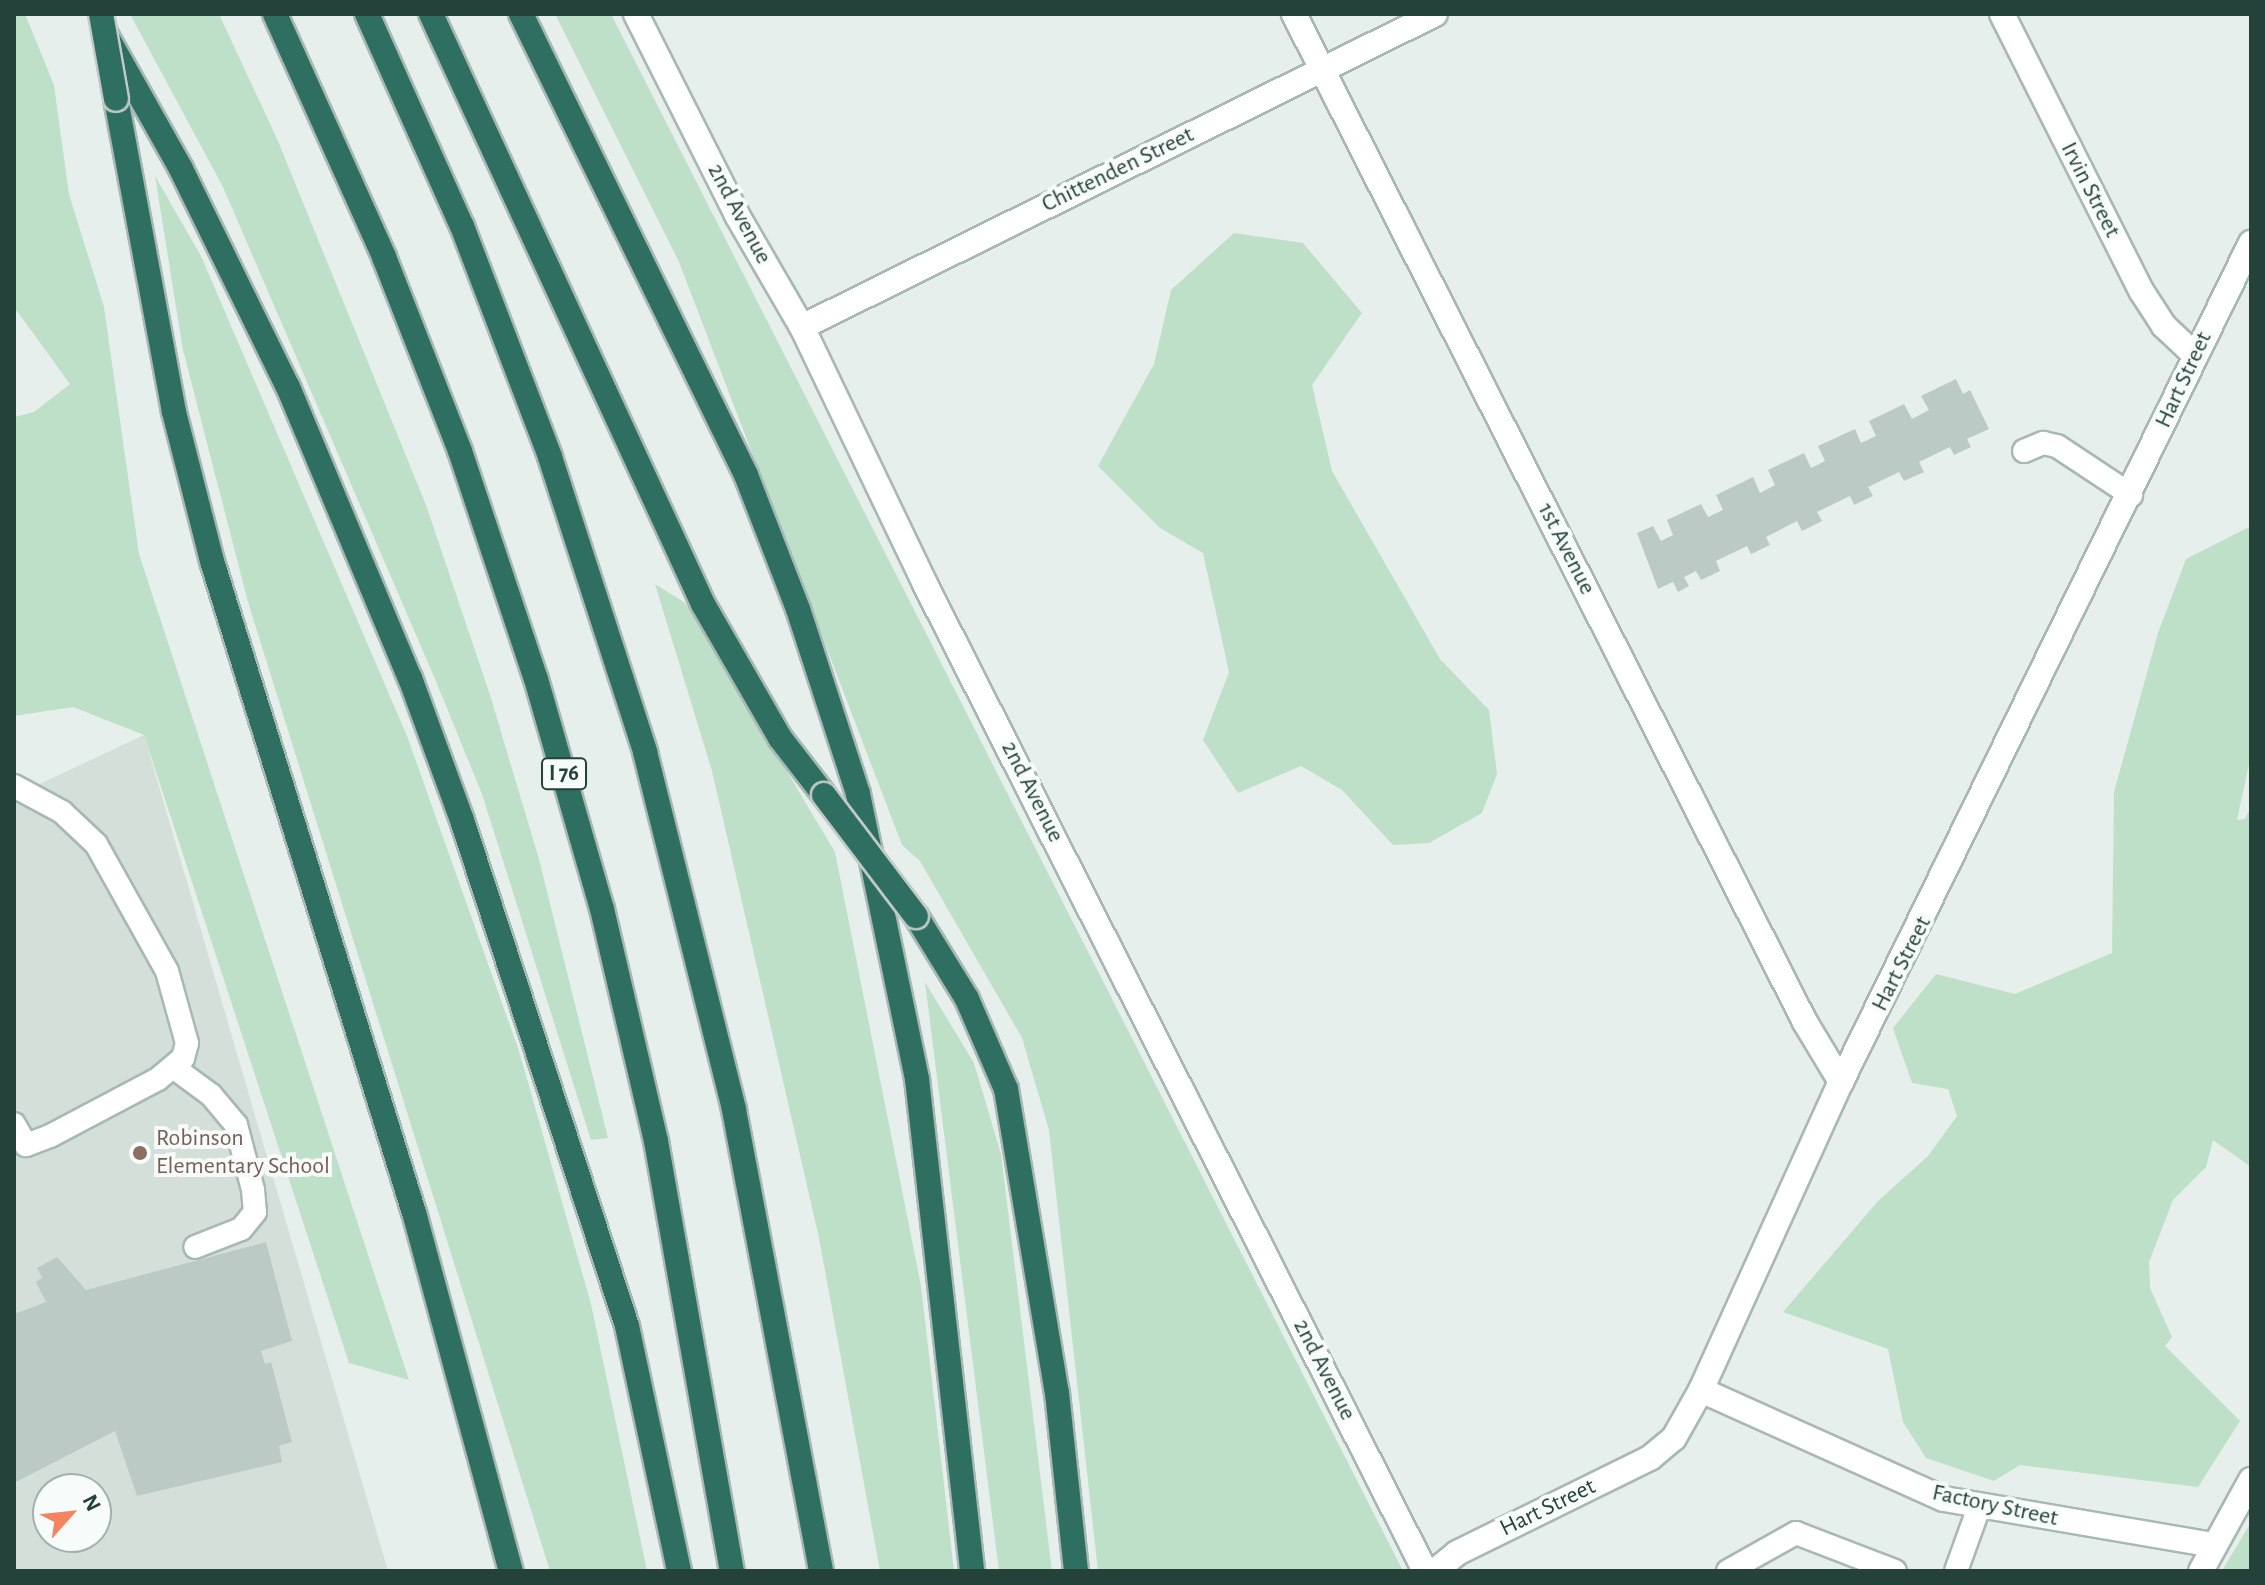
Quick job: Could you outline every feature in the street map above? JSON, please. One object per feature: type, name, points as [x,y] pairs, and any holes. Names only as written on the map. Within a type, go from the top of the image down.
[{"type":"highway","points":[[93,14],[181,169],[288,387],[410,678],[462,820],[627,1326],[679,1571]]},
{"type":"highway","points":[[101,14],[171,397],[212,561],[415,1216],[511,1571]]},
{"type":"highway","name":"I 76","points":[[275,14],[384,257],[460,451],[536,679],[602,909],[656,1141],[732,1571]]},
{"type":"highway","points":[[367,14],[462,226],[550,457],[645,752],[734,1110],[821,1571]]},
{"type":"highway","points":[[431,14],[703,604],[780,738],[916,916],[967,999],[1006,1089],[1057,1393],[1076,1571]]},
{"type":"highway","points":[[521,14],[746,475],[809,639],[858,794],[917,1079],[972,1571]]},
{"type":"street","name":"2nd Avenue","points":[[636,14],[737,215],[802,327],[925,584],[1425,1571]]},
{"type":"street","name":"1st Avenue","points":[[1294,14],[1805,1022],[1841,1082]]},
{"type":"street","name":"Chittenden Street","points":[[802,327],[1435,14]]},
{"type":"street","name":"Irvin Street","points":[[2002,14],[2142,292],[2164,326],[2195,355]]},
{"type":"street","name":"Hart Street","points":[[1435,1571],[1457,1553],[1650,1458],[1674,1438],[1701,1390],[1841,1082],[2131,495],[2195,355],[2251,243]]},
{"type":"street","name":"Factory Street","points":[[1701,1390],[1903,1482],[1979,1507],[2213,1545]]},
{"type":"street","points":[[2201,1571],[2251,1480]]},
{"type":"lane","points":[[2024,451],[2043,443],[2057,446],[2131,495]]},
{"type":"lane","points":[[14,786],[62,812],[96,844],[167,971],[187,1043],[173,1067],[26,1145],[14,1124]]},
{"type":"lane","points":[[173,1067],[211,1095],[236,1125],[253,1190],[255,1212],[241,1229],[195,1247]]},
{"type":"lane","points":[[1956,1571],[1979,1507]]},
{"type":"lane","points":[[1728,1571],[1796,1533],[1895,1571]]},
{"type":"shaded area","name":"Robinson Elementary School","points":[[144,735],[388,1571],[14,1571],[14,796]]},
{"type":"green space","points":[[14,14],[25,14],[54,85],[69,194],[104,307],[139,554],[409,1380],[349,1363],[144,735],[73,707],[14,716],[14,417],[34,412],[70,384],[14,307]]},
{"type":"green space","points":[[130,14],[219,14],[278,141],[426,505],[490,695],[539,859],[608,1138],[591,1140],[482,794],[435,679],[223,187]]},
{"type":"green space","points":[[555,14],[611,14],[1403,1571],[1098,1571],[1049,1130],[1022,1038],[920,861],[902,845],[679,262]]},
{"type":"green space","points":[[155,176],[201,256],[407,736],[519,1051],[591,1304],[647,1571],[550,1571],[248,602],[183,350]]},
{"type":"green space","points":[[1234,233],[1303,243],[1362,313],[1312,385],[1332,471],[1440,659],[1489,710],[1497,774],[1482,813],[1429,843],[1393,845],[1342,790],[1301,766],[1238,793],[1203,740],[1229,672],[1203,553],[1160,528],[1098,466],[1154,364],[1171,290]]},
{"type":"green space","points":[[2251,526],[2251,755],[2237,820],[2245,819],[2251,807],[2251,1167],[2213,1140],[2206,1167],[2173,1200],[2149,1262],[2150,1288],[2172,1337],[2165,1346],[2240,1421],[2198,1487],[2020,1465],[1994,1481],[1926,1458],[1903,1422],[1888,1349],[1783,1312],[1878,1201],[1928,1156],[1957,1116],[1948,1089],[1912,1083],[1893,1028],[1936,974],[2015,994],[2112,953],[2114,792],[2158,633],[2186,559]]},
{"type":"green space","points":[[655,584],[687,604],[835,852],[921,1286],[954,1571],[880,1571],[819,1238],[712,771]]},
{"type":"green space","points":[[925,982],[974,1063],[1001,1154],[1052,1571],[999,1571]]},
{"type":"green space","points":[[2251,1522],[2251,1571],[2222,1571]]},
{"type":"building","points":[[1956,379],[1963,394],[1970,390],[1989,429],[1967,439],[1971,447],[1954,455],[1950,447],[1919,462],[1924,472],[1904,481],[1899,472],[1868,487],[1873,496],[1854,505],[1850,496],[1817,512],[1822,521],[1802,531],[1797,521],[1766,537],[1770,545],[1751,554],[1747,546],[1716,561],[1720,571],[1701,580],[1696,571],[1684,577],[1689,586],[1678,592],[1673,582],[1658,589],[1637,533],[1653,526],[1661,541],[1673,535],[1667,520],[1701,504],[1708,517],[1723,510],[1716,495],[1753,477],[1760,493],[1775,485],[1768,470],[1804,453],[1811,468],[1825,461],[1818,446],[1855,429],[1861,443],[1876,436],[1869,421],[1904,404],[1912,419],[1929,410],[1921,396]]},
{"type":"building","points":[[266,1242],[292,1341],[261,1351],[265,1364],[271,1362],[292,1442],[279,1446],[282,1462],[137,1496],[115,1431],[14,1483],[14,1314],[46,1302],[36,1282],[42,1278],[37,1268],[57,1257],[86,1290]]},
{"type":"place","name":"Robinson Elementary School","points":[[140,1153]]}]
